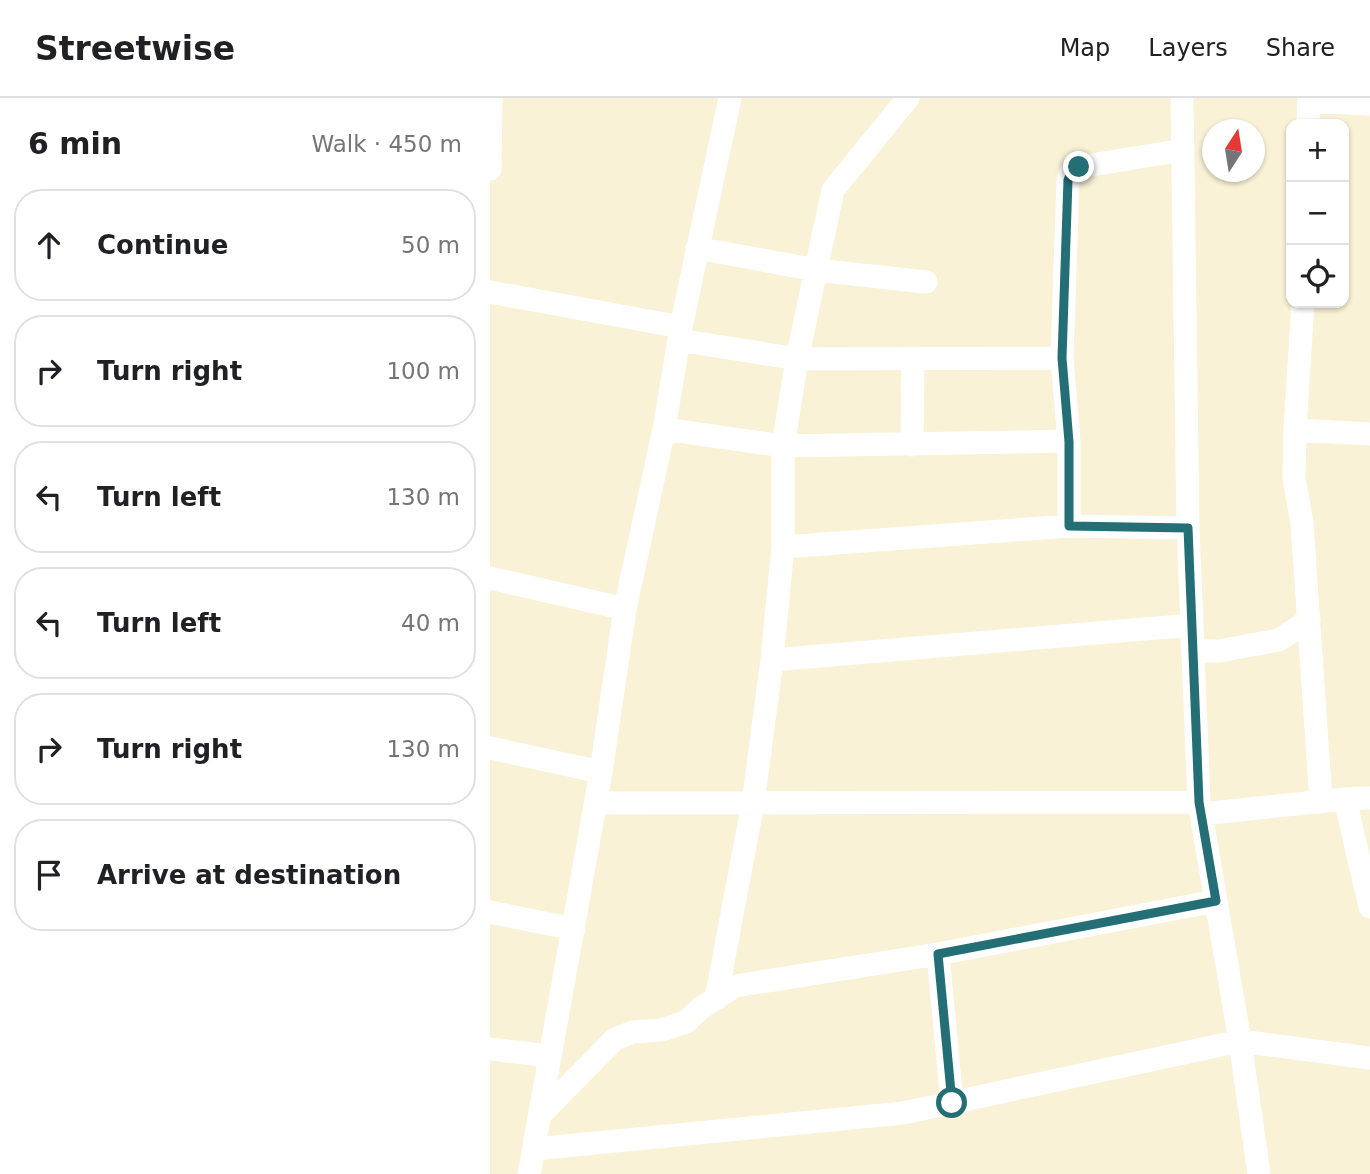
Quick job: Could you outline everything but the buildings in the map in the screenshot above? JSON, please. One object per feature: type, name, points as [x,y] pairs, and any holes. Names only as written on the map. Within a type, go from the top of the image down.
[{"type":"street","points":[[490,169],[491,98]]},
{"type":"street","points":[[530,1174],[596,803],[625,609],[730,98]]},
{"type":"street","points":[[716,999],[753,803],[772,660],[783,548],[783,446],[797,359],[833,190],[908,98]]},
{"type":"street","points":[[1182,98],[1188,528],[1200,808],[1240,1041],[1259,1174]]},
{"type":"street","points":[[1308,119],[1309,99],[1370,104]]},
{"type":"street","points":[[1069,526],[1069,442],[1062,358],[1068,180],[1071,173],[1079,167],[1183,150]]},
{"type":"street","points":[[698,248],[816,270],[926,282]]},
{"type":"street","points":[[490,292],[797,359],[1062,358]]},
{"type":"street","points":[[1303,308],[1294,478],[1302,523],[1321,802]]},
{"type":"street","points":[[912,445],[913,359]]},
{"type":"street","points":[[664,429],[783,446],[1069,442]]},
{"type":"street","points":[[1295,430],[1370,434]]},
{"type":"street","points":[[783,548],[1069,526],[1188,528]]},
{"type":"street","points":[[490,578],[625,609]]},
{"type":"street","points":[[1193,651],[1219,651],[1279,640],[1309,620]]},
{"type":"street","points":[[772,660],[1192,625]]},
{"type":"street","points":[[490,748],[601,772]]},
{"type":"street","points":[[596,803],[1200,808],[1370,798]]},
{"type":"street","points":[[1345,799],[1370,907]]},
{"type":"street","points":[[540,1115],[615,1039],[633,1032],[661,1030],[686,1022],[734,986],[938,954],[1216,901]]},
{"type":"street","points":[[490,912],[573,929]]},
{"type":"street","points":[[938,954],[952,1103]]},
{"type":"street","points":[[534,1149],[903,1113],[1240,1041],[1370,1058]]},
{"type":"street","points":[[490,1049],[549,1056]]},
{"type":"route","points":[[952,1103],[938,954],[1216,901],[1199,802],[1188,528],[1069,526],[1069,442],[1062,358],[1068,180],[1071,173],[1079,167]]}]
